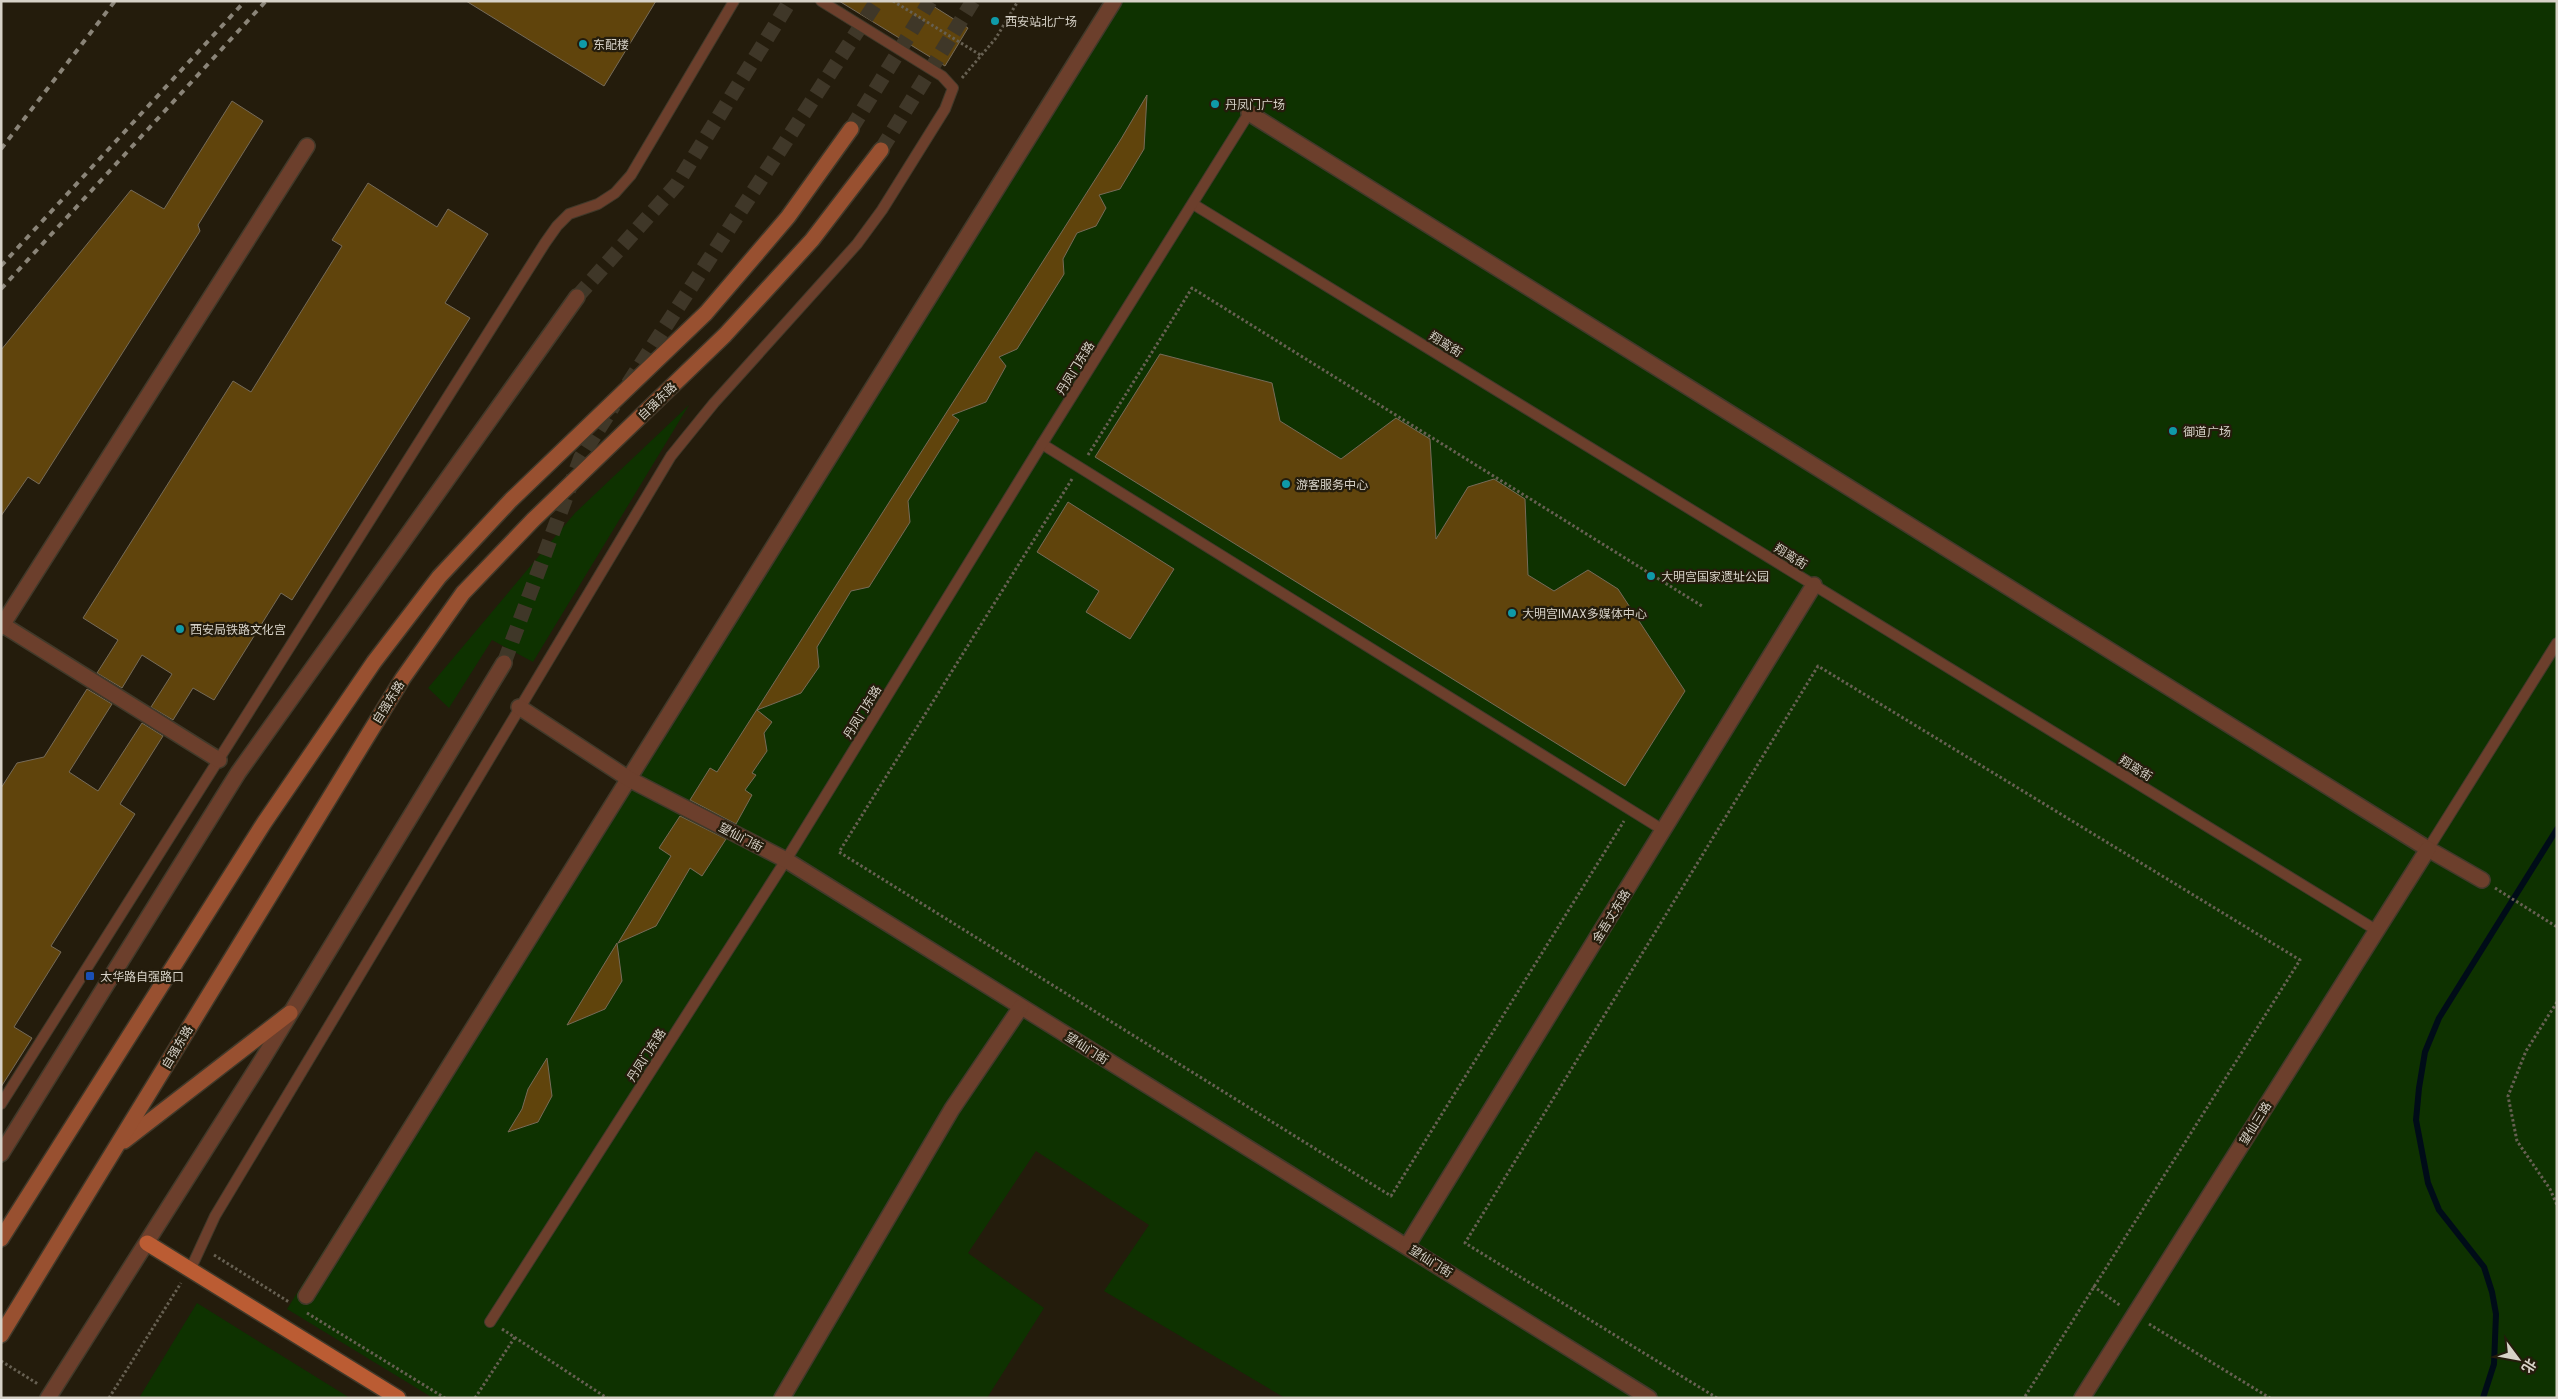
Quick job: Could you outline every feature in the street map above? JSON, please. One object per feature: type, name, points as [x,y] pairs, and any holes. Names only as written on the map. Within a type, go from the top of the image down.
[{"type":"main road","points":[[1,1239],[264,823],[374,662],[439,577],[510,500],[706,313],[788,218],[850,129]]},
{"type":"main road","name":"自强东路","points":[[1,1335],[403,678],[464,593],[533,520],[725,335],[812,240],[880,150]]},
{"type":"main road","points":[[117,1146],[290,1013]]},
{"type":"main road","points":[[147,1243],[398,1398]]},
{"type":"street","points":[[304,1303],[628,779],[1114,1]]},
{"type":"street","points":[[1249,113],[2428,849],[2482,880]]},
{"type":"street","points":[[220,760],[2,626],[307,146]]},
{"type":"street","points":[[1,1154],[238,773],[577,297]]},
{"type":"street","name":"金吾丈东路","points":[[1407,1246],[1814,585]]},
{"type":"street","points":[[50,1395],[290,1013],[504,663]]},
{"type":"street","name":"望仙门街","points":[[519,707],[628,779],[786,860],[1649,1398]]},
{"type":"street","name":"望仙三路","points":[[2082,1398],[2428,849]]},
{"type":"street","points":[[782,1398],[952,1108],[1021,1007]]},
{"type":"lane","points":[[1,1104],[553,232],[569,214],[598,204],[616,193],[631,175],[734,1]]},
{"type":"lane","points":[[190,1268],[220,1208],[671,456],[714,404],[857,244],[882,210],[946,109],[953,88],[942,76],[821,1]]},
{"type":"lane","name":"丹凤门东路","points":[[490,1322],[786,860],[1042,444],[1249,113]]},
{"type":"lane","name":"翔鸾街","points":[[1192,204],[2376,930]]},
{"type":"lane","points":[[1042,444],[1663,830]]},
{"type":"lane","points":[[2428,849],[2557,643]]},
{"type":"path","points":[[893,1],[982,56]]},
{"type":"path","points":[[953,88],[982,56],[1018,1]]},
{"type":"path","points":[[1631,810],[1391,1196],[839,852],[1192,288],[1702,606]]},
{"type":"path","points":[[1718,1398],[1465,1243],[1818,666],[2300,960],[2024,1398]]},
{"type":"path","points":[[2482,880],[2557,927]]},
{"type":"path","points":[[2557,1002],[2526,1051],[2508,1096],[2517,1141],[2550,1189],[2557,1205]]},
{"type":"path","points":[[200,1247],[294,1304]]},
{"type":"path","points":[[109,1398],[190,1268]]},
{"type":"path","points":[[2093,1286],[2135,1315],[2270,1398]]},
{"type":"path","points":[[304,1303],[445,1398]]},
{"type":"path","points":[[490,1322],[607,1398]]},
{"type":"path","points":[[476,1398],[515,1337]]},
{"type":"path","points":[[1,1361],[50,1395]]},
{"type":"green space","name":"大明宫国家遗址公园","points":[[1107,1],[2557,1],[2557,1398],[1285,1398],[1104,1291],[1149,1225],[1036,1151],[968,1253],[1044,1308],[987,1398],[433,1398],[287,1309]]},
{"type":"green space","points":[[689,405],[533,662],[492,640],[449,708],[428,688],[575,513]]},
{"type":"green space","points":[[197,1303],[350,1398],[139,1398]]},
{"type":"building","name":"东配楼","points":[[466,1],[656,1],[604,86]]},
{"type":"building","points":[[839,1],[925,1],[968,28],[945,66]]},
{"type":"building","points":[[1147,95],[1144,149],[1120,189],[1099,195],[1106,208],[1096,226],[1077,233],[1063,259],[1064,274],[1017,349],[999,357],[1006,366],[986,402],[952,415],[959,420],[908,501],[910,522],[869,587],[851,591],[817,647],[819,667],[801,693],[757,710],[772,722],[764,733],[767,751],[752,773],[756,775],[745,790],[752,795],[736,824],[690,800],[710,768],[717,772],[1121,139]]},
{"type":"building","points":[[232,101],[263,121],[198,225],[200,231],[39,484],[28,477],[1,516],[1,350],[131,190],[164,209]]},
{"type":"building","name":"西安局铁路文化宫","points":[[368,183],[437,227],[448,209],[488,234],[445,303],[470,318],[292,600],[281,593],[214,700],[193,688],[173,720],[151,707],[172,674],[142,655],[122,688],[97,673],[118,640],[83,618],[233,381],[251,392],[342,246],[332,240]]},
{"type":"building","points":[[1160,354],[1272,383],[1280,421],[1341,459],[1396,418],[1430,439],[1436,539],[1468,487],[1494,479],[1525,499],[1528,575],[1554,591],[1588,570],[1618,589],[1685,691],[1625,786],[1095,457]]},
{"type":"building","points":[[1068,502],[1174,569],[1130,639],[1086,612],[1099,591],[1037,552]]},
{"type":"building","points":[[87,689],[112,704],[69,772],[98,791],[142,723],[163,736],[120,804],[135,814],[51,946],[61,952],[14,1027],[32,1038],[1,1087],[1,788],[17,763],[44,757]]},
{"type":"building","points":[[680,816],[726,839],[702,876],[690,868],[656,926],[618,943],[671,856],[659,848]]},
{"type":"building","points":[[617,943],[622,981],[605,1009],[567,1025]]},
{"type":"building","points":[[547,1058],[552,1096],[538,1122],[508,1132],[522,1109],[528,1089]]},
{"type":"waterway","points":[[2483,1398],[2494,1364],[2496,1314],[2492,1292],[2484,1267],[2439,1210],[2428,1183],[2416,1120],[2419,1088],[2425,1052],[2439,1018],[2557,829]]},
{"type":"tunnel","points":[[577,297],[677,184],[790,1]]},
{"type":"tunnel","points":[[628,384],[877,1]]},
{"type":"tunnel","points":[[851,129],[930,1]]},
{"type":"tunnel","points":[[881,150],[973,1]]},
{"type":"tunnel","points":[[504,663],[581,457],[614,405]]},
{"type":"railway","points":[[1,149],[115,1]]},
{"type":"railway","points":[[1,266],[245,1]]},
{"type":"railway","points":[[1,289],[266,1]]},
{"type":"place","name":"西安站北广场","points":[[995,21]]},
{"type":"place","name":"东配楼","points":[[583,44]]},
{"type":"place","name":"丹凤门广场","points":[[1215,104]]},
{"type":"place","name":"御道广场","points":[[2173,431]]},
{"type":"place","name":"游客服务中心","points":[[1286,484]]},
{"type":"place","name":"大明宫国家遗址公园","points":[[1651,576]]},
{"type":"place","name":"大明宫IMAX多媒体中心","points":[[1512,613]]},
{"type":"place","name":"西安局铁路文化宫","points":[[180,629]]},
{"type":"place","name":"太华路自强路口","points":[[90,976]]}]
